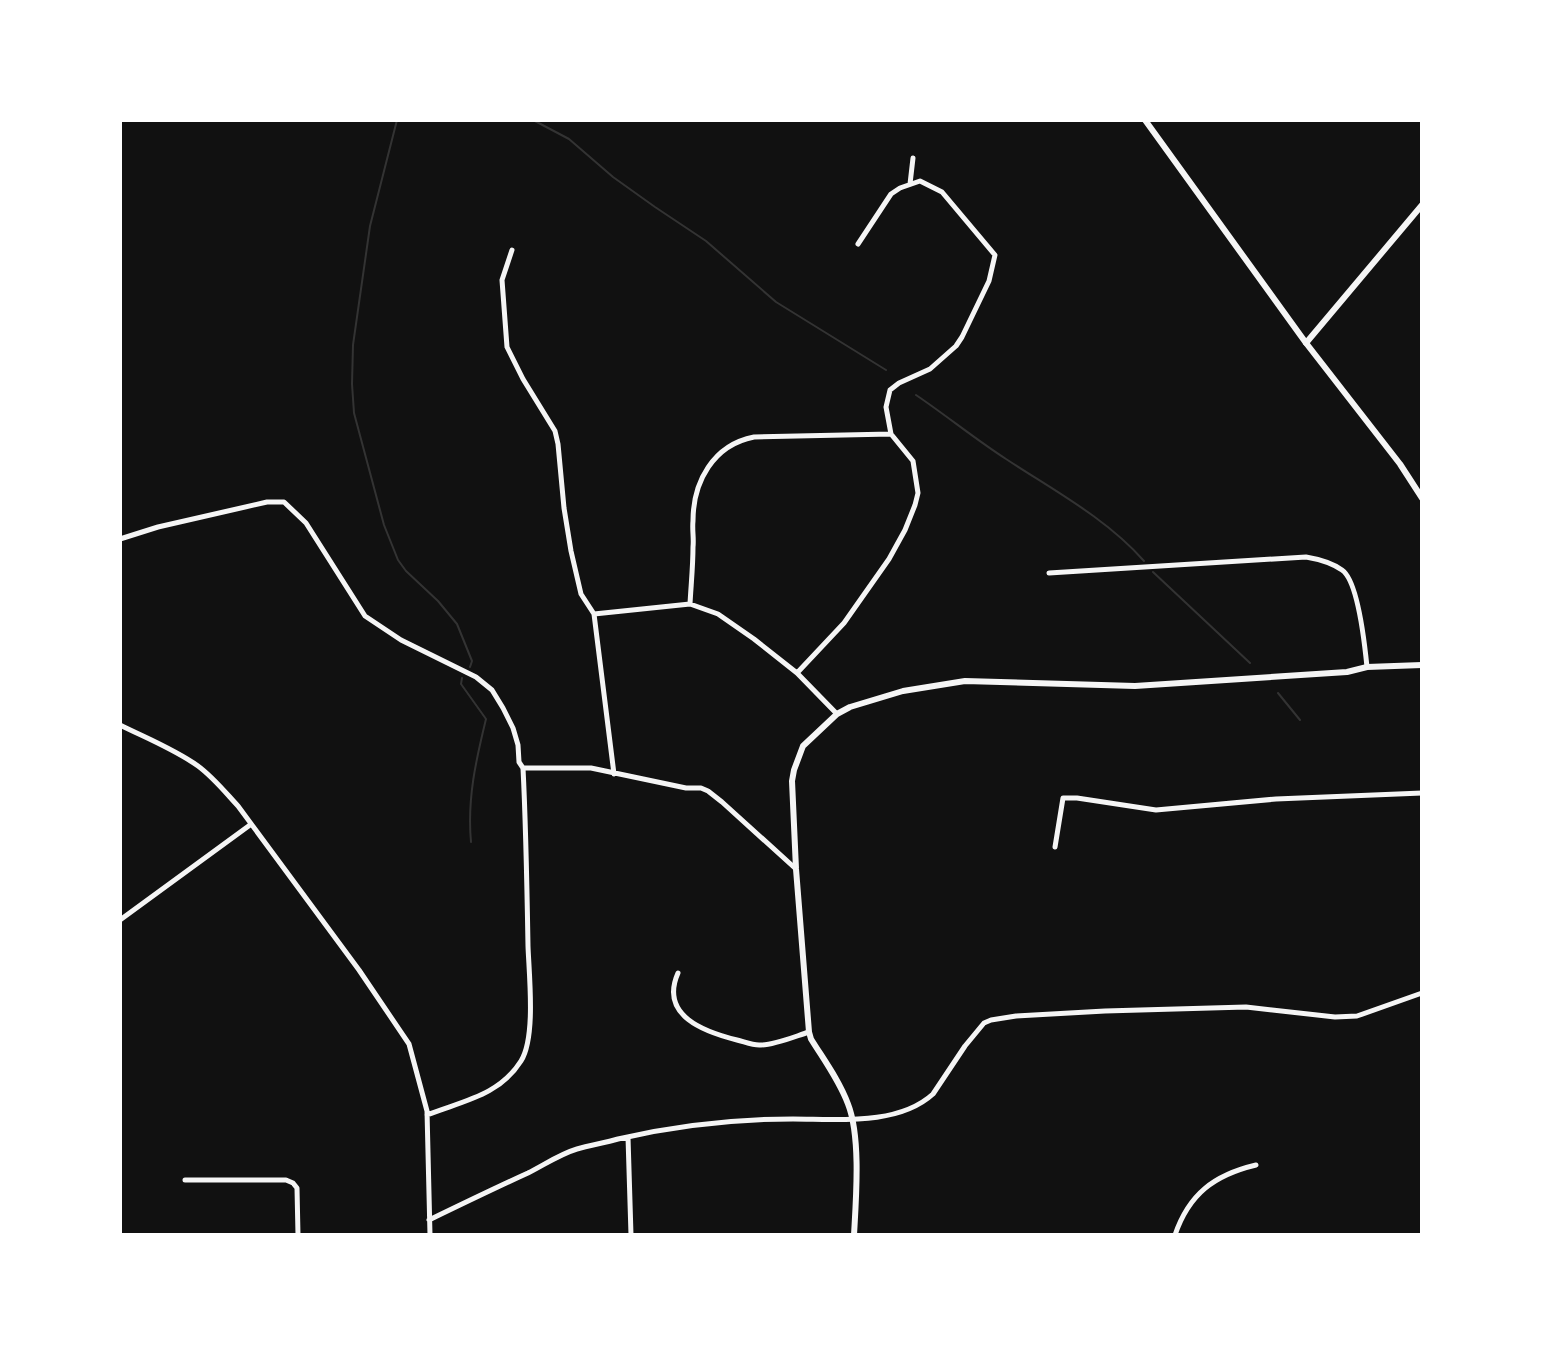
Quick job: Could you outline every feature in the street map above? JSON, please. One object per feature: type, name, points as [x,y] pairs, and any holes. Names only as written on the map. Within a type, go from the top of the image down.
[{"type":"street","points":[[1145,120],[1422,498]]},
{"type":"street","points":[[910,184],[913,158]]},
{"type":"street","points":[[797,673],[844,623],[889,559],[915,505],[918,493],[913,461],[891,434],[886,407],[890,390],[930,369],[956,346],[989,281],[995,255],[942,192],[920,181],[891,194],[858,244]]},
{"type":"street","points":[[1306,343],[1422,205]]},
{"type":"street","points":[[512,250],[502,280],[507,347],[555,431],[571,551],[581,594],[594,614],[614,774]]},
{"type":"street","points":[[690,604],[694,544],[692,520],[696,490],[708,466],[719,454],[743,439],[754,437],[891,434]]},
{"type":"street","points":[[120,539],[267,502],[284,502],[306,523],[365,616],[401,640],[476,677],[492,690],[503,708],[513,728],[519,762],[523,768],[529,1000],[527,1048],[521,1062],[494,1089],[479,1098],[427,1115]]},
{"type":"street","points":[[1049,573],[1306,557],[1319,559],[1343,570],[1349,578],[1360,616],[1367,667]]},
{"type":"street","points":[[594,614],[690,604],[718,614],[797,673],[837,714]]},
{"type":"street","points":[[854,1235],[854,1120],[841,1086],[809,1032],[793,804],[794,770],[803,746],[837,714],[850,707],[903,691],[965,681],[1135,686],[1422,665]]},
{"type":"street","points":[[120,725],[198,767],[238,806],[359,970],[409,1044],[427,1115],[430,1235]]},
{"type":"street","points":[[523,768],[591,768],[686,788],[701,788],[733,811],[796,869]]},
{"type":"street","points":[[1055,847],[1063,798],[1156,810],[1276,799],[1422,793]]},
{"type":"street","points":[[120,920],[250,825]]},
{"type":"street","points":[[678,973],[673,984],[675,999],[683,1016],[722,1036],[761,1045],[809,1032]]},
{"type":"street","points":[[429,1220],[575,1150],[628,1137],[719,1121],[854,1120],[912,1108],[933,1094],[965,1046],[984,1023],[991,1020],[1105,1011],[1246,1007],[1335,1017],[1357,1016],[1422,993]]},
{"type":"street","points":[[628,1137],[631,1235]]},
{"type":"street","points":[[1175,1235],[1185,1211],[1200,1192],[1215,1180],[1256,1165]]},
{"type":"street","points":[[185,1180],[286,1180],[293,1183],[297,1188],[298,1235]]},
{"type":"waterway","points":[[397,120],[370,226],[353,345],[354,413],[384,525],[398,560],[457,624],[472,661],[470,667]]},
{"type":"waterway","points":[[533,120],[569,139],[613,177],[706,241],[776,302],[886,370]]},
{"type":"waterway","points":[[916,395],[1096,518],[1144,561]]},
{"type":"waterway","points":[[1153,572],[1250,663]]},
{"type":"waterway","points":[[462,678],[461,684],[486,719],[471,795],[471,842]]},
{"type":"waterway","points":[[1278,693],[1300,720]]}]
